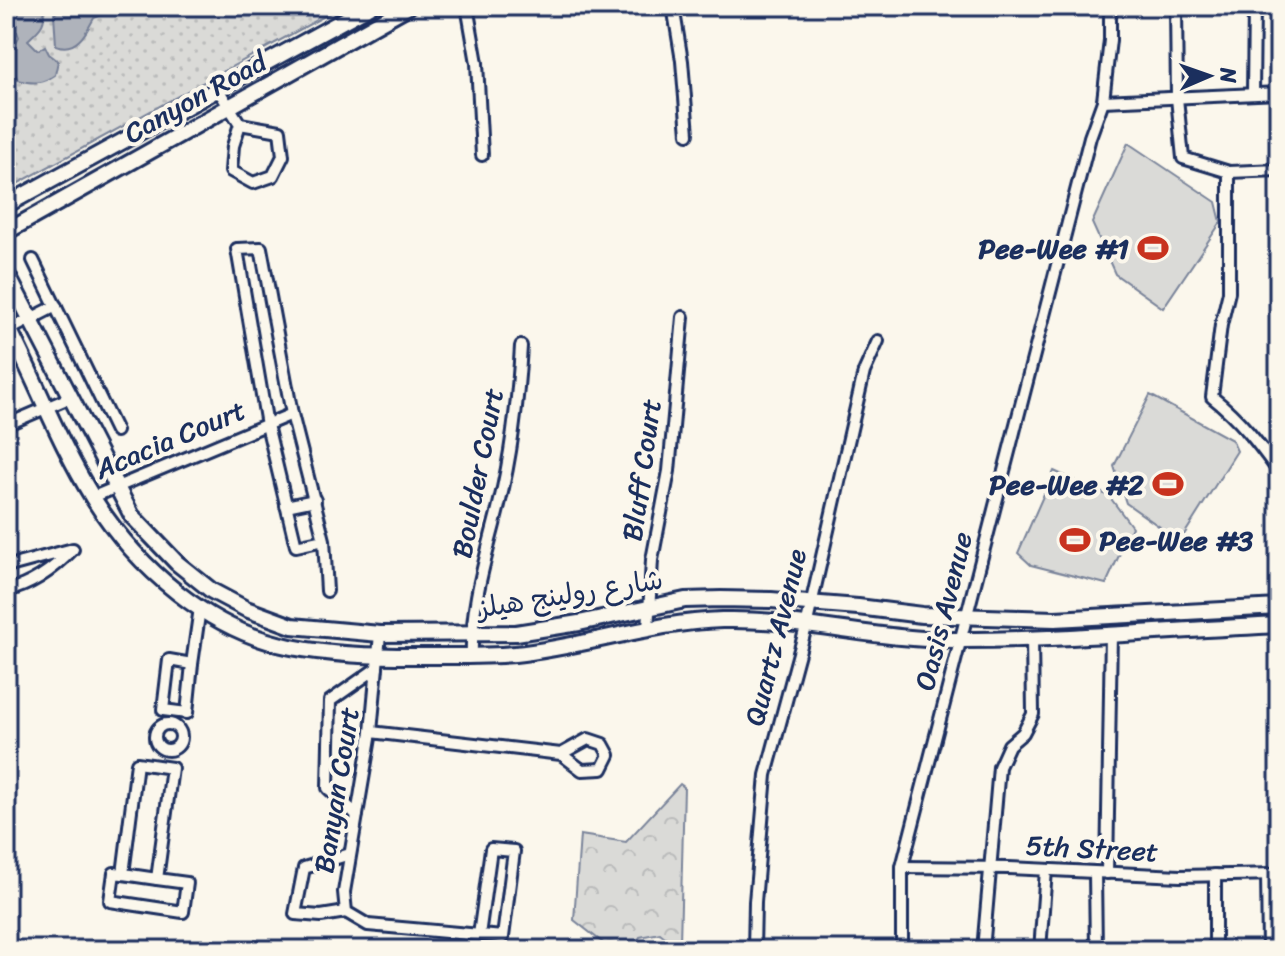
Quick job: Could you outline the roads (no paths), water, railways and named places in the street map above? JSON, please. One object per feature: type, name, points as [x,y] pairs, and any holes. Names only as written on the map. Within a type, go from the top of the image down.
[{"type":"main road","name":"Canyon Road","points":[[6,205],[370,6]]},
{"type":"main road","name":"Canyon Road","points":[[6,232],[409,6]]},
{"type":"main road","name":"شارع رولينج هيلز","points":[[6,272],[132,516],[155,543],[212,591],[246,609],[292,626],[380,634],[471,635],[532,631],[685,600],[721,599],[771,600],[922,615],[1055,619],[1279,607]]},
{"type":"main road","name":"شارع رولينج هيلز","points":[[8,327],[93,497],[141,561],[200,608],[240,629],[287,646],[378,662],[542,650],[720,620],[768,621],[905,638],[961,640],[1279,625]]},
{"type":"street","points":[[467,6],[477,63],[482,155]]},
{"type":"street","points":[[673,6],[682,61],[688,134]]},
{"type":"street","name":"Oasis Avenue","points":[[902,950],[902,867],[1090,137],[1103,101],[1110,40],[1110,6]]},
{"type":"street","points":[[1176,6],[1177,98],[1183,158],[1229,172],[1279,170]]},
{"type":"street","points":[[1253,94],[1254,6]]},
{"type":"street","points":[[219,91],[240,124],[280,131],[283,156],[273,176],[253,183],[231,171],[233,146],[240,124]]},
{"type":"street","points":[[1103,101],[1279,93]]},
{"type":"street","points":[[1229,172],[1229,292],[1221,325],[1212,397],[1243,425],[1279,472]]},
{"type":"street","name":"Acacia Court","points":[[324,540],[296,546],[267,425],[237,249],[261,248],[292,414],[324,540],[327,591]]},
{"type":"street","name":"Acacia Court","points":[[33,260],[116,431]]},
{"type":"street","points":[[8,327],[31,320],[56,306]]},
{"type":"street","name":"Bluff Court","points":[[648,630],[652,560],[669,471],[683,317]]},
{"type":"street","name":"Quartz Avenue","points":[[754,950],[766,775],[806,627],[864,372],[878,341]]},
{"type":"street","name":"Boulder Court","points":[[472,657],[471,635],[482,572],[512,445],[521,346]]},
{"type":"street","points":[[6,425],[69,398]]},
{"type":"street","name":"Acacia Court","points":[[93,497],[292,414]]},
{"type":"street","points":[[286,506],[315,500]]},
{"type":"street","points":[[6,567],[73,549],[57,566],[22,588],[6,591]]},
{"type":"street","points":[[192,664],[169,660],[163,710],[187,713],[200,608]]},
{"type":"street","points":[[1096,950],[1111,633]]},
{"type":"street","name":"Banyan Court","points":[[380,634],[371,732],[344,892],[346,912],[368,925],[479,935]]},
{"type":"street","points":[[983,950],[999,767],[1009,745],[1023,733],[1033,714],[1032,637]]},
{"type":"street","points":[[357,815],[328,788],[330,701],[378,662]]},
{"type":"street","points":[[171,724],[176,712]]},
{"type":"street","points":[[171,724],[181,733],[181,742],[176,748],[164,750],[156,741],[156,732],[162,725],[171,724]]},
{"type":"street","points":[[371,732],[561,754]]},
{"type":"street","points":[[161,767],[164,750]]},
{"type":"street","points":[[123,874],[137,763],[172,768],[157,879]]},
{"type":"street","points":[[491,849],[514,851],[503,937],[479,935],[491,849]]},
{"type":"street","points":[[346,912],[321,916],[295,914],[304,868],[350,854]]},
{"type":"street","name":"5th Street","points":[[902,867],[1273,874]]},
{"type":"street","points":[[1040,950],[1046,870]]},
{"type":"street","points":[[114,873],[157,879],[187,883],[183,912],[110,901],[114,873]]},
{"type":"street","points":[[1268,950],[1273,874]]},
{"type":"street","points":[[1215,875],[1215,950]]},
{"type":"place","name":"Pee-Wee #1","points":[[1153,248]]},
{"type":"place","name":"Pee-Wee #2","points":[[1168,484]]},
{"type":"place","name":"Pee-Wee #3","points":[[1075,540]]}]
